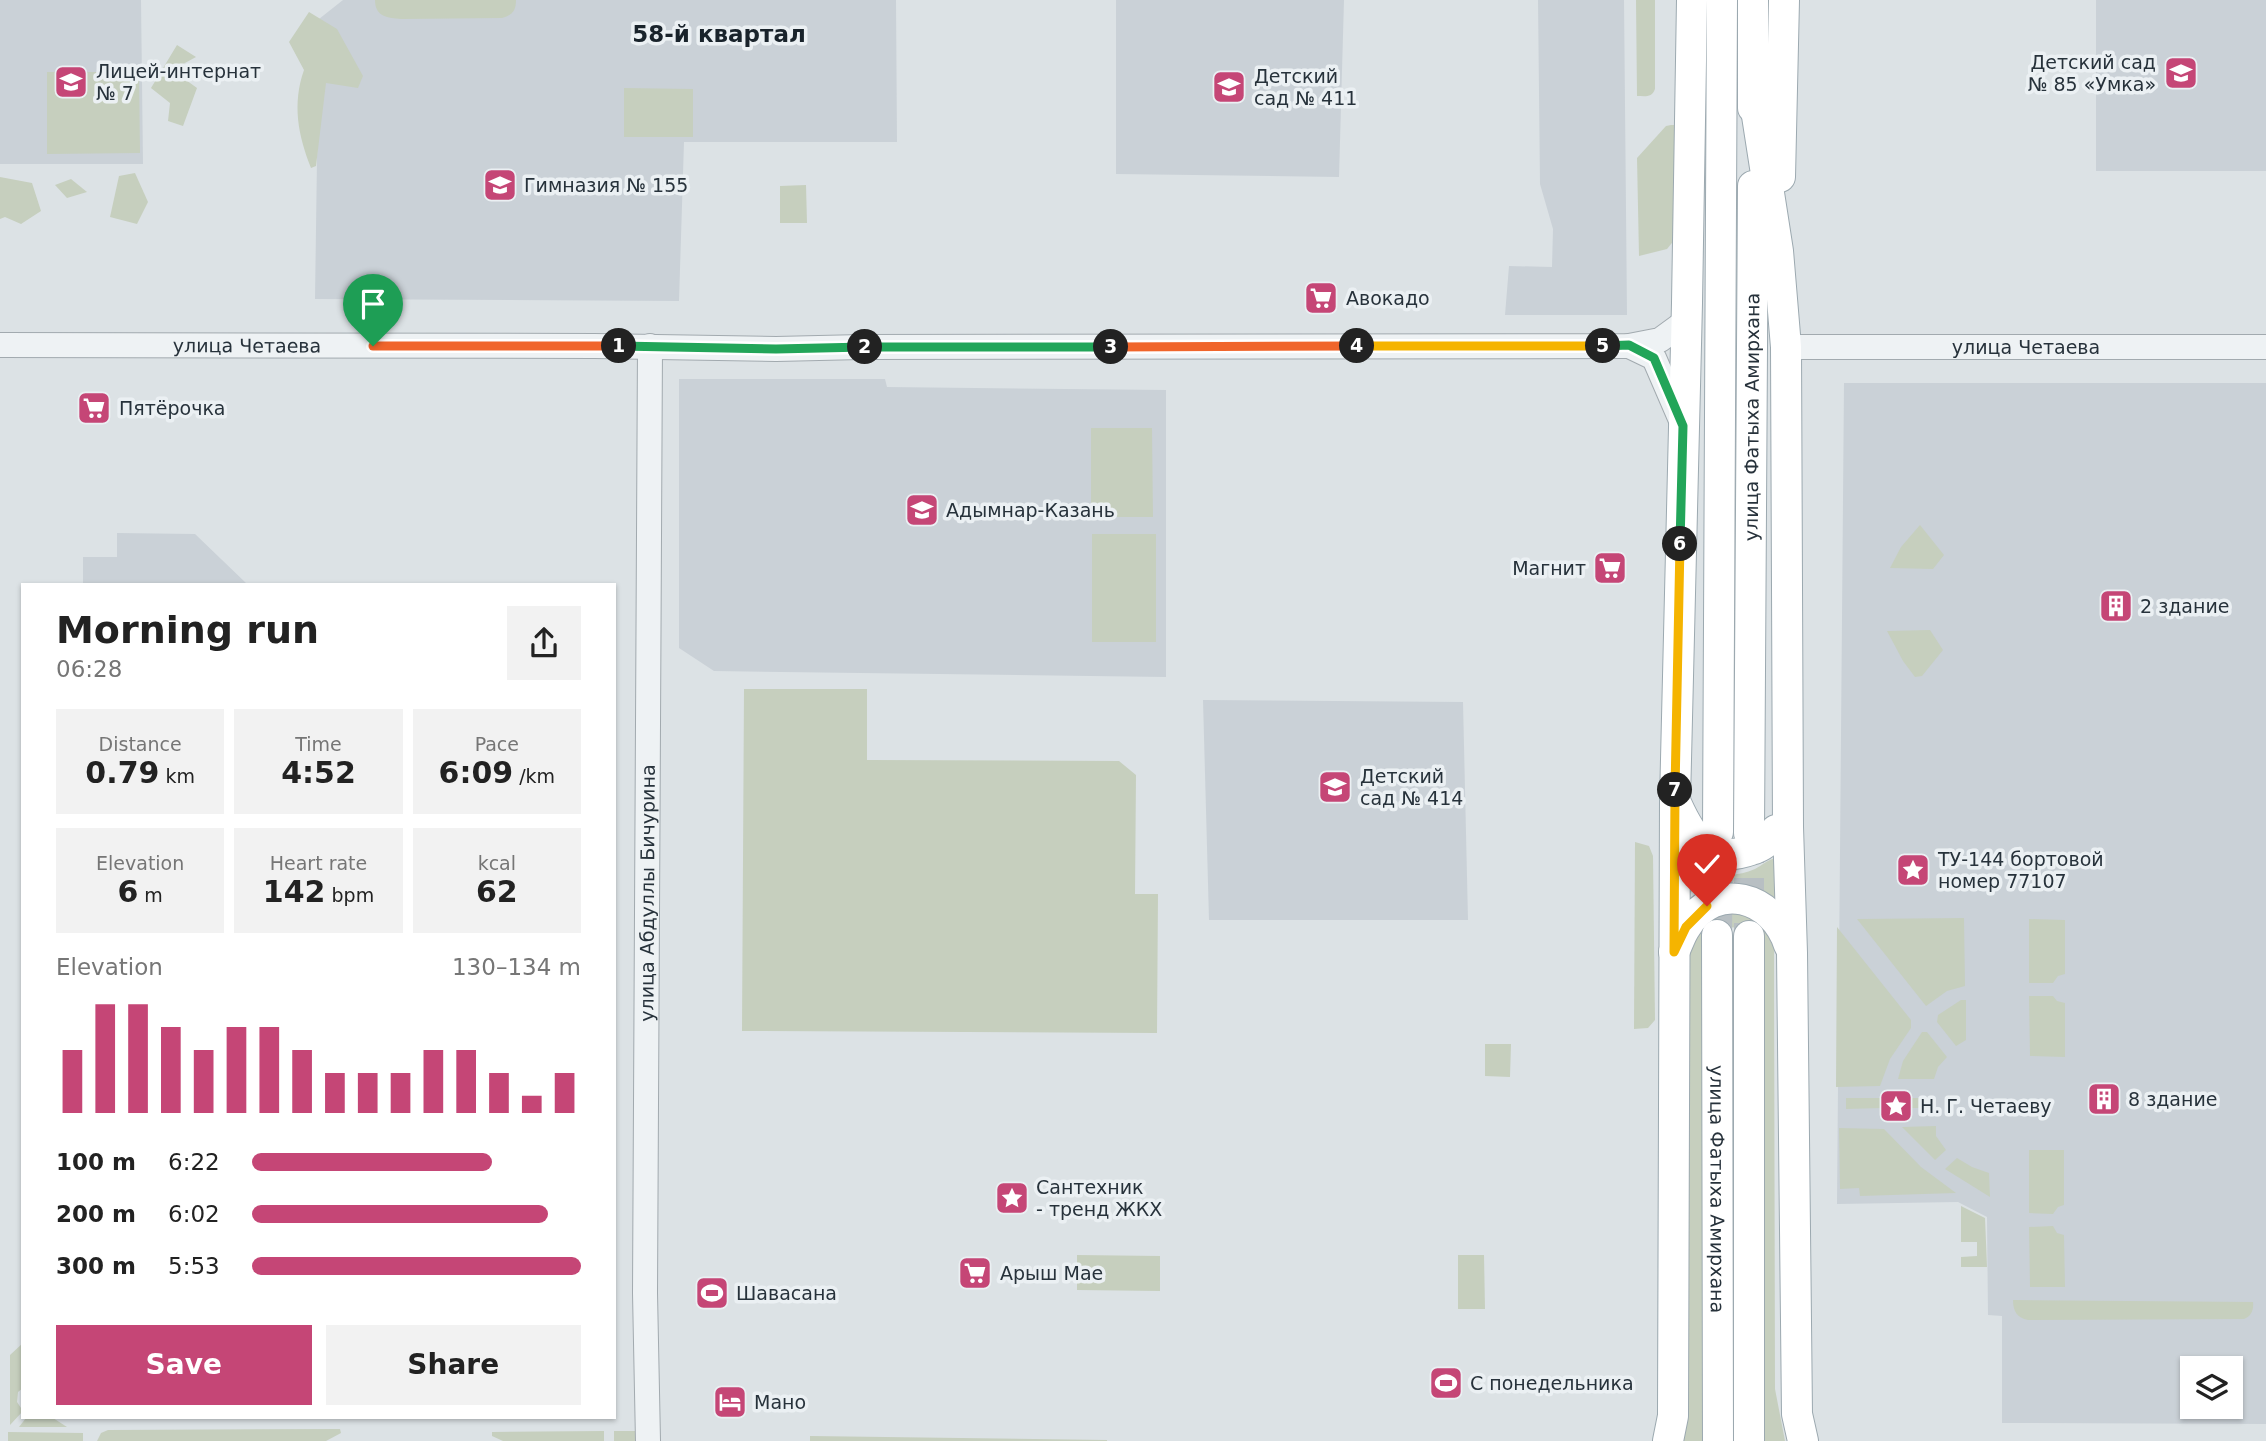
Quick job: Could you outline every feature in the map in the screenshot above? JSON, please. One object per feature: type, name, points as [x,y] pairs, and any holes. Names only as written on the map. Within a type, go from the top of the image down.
[{"type":"main road","points":[[1667,1433],[1675,801],[1692,0]]},
{"type":"main road","name":"улица Фатыха Амирхана","points":[[1718,832],[1722,0]]},
{"type":"main road","name":"улица Фатыха Амирхана","points":[[1749,833],[1753,0]]},
{"type":"main road","points":[[1778,251],[1784,0]]},
{"type":"main road","points":[[1753,90],[1778,251],[1786,347],[1788,800],[1800,1427],[1818,1441]]},
{"type":"main road","points":[[1686,312],[1721,157]]},
{"type":"main road","points":[[1675,801],[1688,830],[1699,842],[1722,854],[1735,854],[1752,850],[1773,836],[1788,800]]},
{"type":"main road","points":[[1674,952],[1693,918],[1707,906],[1735,898],[1751,901],[1769,912],[1783,928],[1792,953]]},
{"type":"main road","name":"улица Фатыха Амирхана","points":[[1717,935],[1718,1441]]},
{"type":"main road","name":"улица Фатыха Амирхана","points":[[1749,936],[1749,1441]]},
{"type":"street","name":"улица Четаева","points":[[0,345],[650,346],[776,349],[1629,345],[1660,340],[1686,312]]},
{"type":"street","points":[[1629,345],[1654,358],[1683,426]]},
{"type":"street","name":"улица Абдуллы Бичурина","points":[[648,1441],[645,1266],[650,346]]},
{"type":"street","name":"улица Четаева","points":[[1786,347],[2266,347]]},
{"type":"shaded area","name":"Лицей-интернат № 7","points":[[0,0],[141,0],[143,164],[0,164]]},
{"type":"shaded area","name":"Гимназия № 155","points":[[343,0],[896,0],[897,142],[684,142],[679,301],[315,299],[319,19]]},
{"type":"shaded area","name":"Детский сад № 411","points":[[1116,0],[1344,0],[1339,177],[1116,174]]},
{"type":"shaded area","points":[[1538,0],[1624,0],[1627,315],[1505,315],[1509,266],[1552,267],[1553,229],[1540,184]]},
{"type":"shaded area","name":"Детский сад № 85 «Умка»","points":[[2096,0],[2266,0],[2266,171],[2096,171]]},
{"type":"shaded area","name":"Адымнар-Казань","points":[[679,379],[885,379],[887,387],[1166,390],[1166,677],[714,671],[679,648]]},
{"type":"shaded area","points":[[1844,383],[2266,383],[2266,1424],[2002,1423],[2002,1316],[1988,1315],[1987,1217],[1958,1202],[1837,1204]]},
{"type":"shaded area","points":[[117,533],[195,534],[246,583],[83,583],[83,557],[117,557]]},
{"type":"shaded area","name":"Детский сад № 414","points":[[1203,700],[1463,702],[1468,920],[1209,920]]},
{"type":"green space","points":[[375,0],[516,0],[513,12],[502,18],[401,19],[380,13]]},
{"type":"green space","points":[[1636,0],[1655,0],[1655,89],[1652,94],[1645,96],[1637,96]]},
{"type":"green space","points":[[309,12],[337,29],[363,76],[358,88],[326,83],[316,166],[311,168],[298,119],[298,95],[304,70],[289,42]]},
{"type":"green space","points":[[177,45],[196,57],[172,70],[197,88],[183,126],[168,121],[170,103],[151,88]]},
{"type":"green space","points":[[47,72],[139,72],[140,153],[47,154]]},
{"type":"green space","points":[[624,88],[693,89],[693,137],[624,137]]},
{"type":"green space","points":[[1677,125],[1676,238],[1667,249],[1639,256],[1637,158],[1666,126]]},
{"type":"green space","points":[[135,173],[148,202],[137,224],[110,217],[119,176]]},
{"type":"green space","points":[[0,177],[32,183],[41,211],[21,224],[5,217],[0,219]]},
{"type":"green space","points":[[71,179],[87,192],[67,198],[55,185]]},
{"type":"green space","points":[[806,185],[807,223],[780,223],[780,186]]},
{"type":"green space","points":[[1091,428],[1152,428],[1153,517],[1091,517]]},
{"type":"green space","points":[[1920,525],[1944,555],[1933,569],[1890,568],[1901,547]]},
{"type":"green space","points":[[1092,534],[1156,534],[1156,642],[1092,642]]},
{"type":"green space","points":[[1930,630],[1943,650],[1922,676],[1915,677],[1887,631]]},
{"type":"green space","points":[[744,689],[867,689],[867,760],[1119,761],[1136,775],[1135,894],[1158,894],[1157,1033],[742,1031]]},
{"type":"green space","points":[[1635,842],[1649,846],[1653,856],[1655,1020],[1648,1028],[1634,1029]]},
{"type":"green space","points":[[1684,855],[1709,871],[1726,875],[1745,873],[1775,858],[1777,896],[1742,883],[1731,882],[1710,884],[1688,894]]},
{"type":"green space","points":[[1743,910],[1766,931],[1774,949],[1775,1389],[1785,1441],[1755,1441],[1756,927],[1702,928],[1703,1441],[1682,1441],[1684,949],[1697,921]]},
{"type":"green space","points":[[1964,918],[1965,986],[1947,991],[1926,1006],[1857,919]]},
{"type":"green space","points":[[2029,919],[2065,920],[2065,974],[2058,976],[2053,983],[2029,983]]},
{"type":"green space","points":[[1837,927],[1911,1020],[1911,1028],[1890,1059],[1880,1086],[1836,1087]]},
{"type":"green space","points":[[2029,996],[2053,996],[2057,1001],[2065,1003],[2065,1057],[2030,1056]]},
{"type":"green space","points":[[1961,1000],[1966,1000],[1966,1040],[1956,1046],[1937,1022],[1938,1015]]},
{"type":"green space","points":[[1922,1032],[1927,1032],[1947,1057],[1938,1067],[1934,1079],[1898,1079],[1903,1061]]},
{"type":"green space","points":[[1485,1044],[1511,1044],[1510,1077],[1485,1076]]},
{"type":"green space","points":[[1846,1098],[1882,1098],[1882,1108],[1846,1109]]},
{"type":"green space","points":[[1898,1098],[1934,1098],[1934,1108],[1898,1108]]},
{"type":"green space","points":[[1936,1126],[1936,1136],[1946,1150],[1935,1160],[1902,1127]]},
{"type":"green space","points":[[1839,1128],[1884,1129],[1921,1167],[1956,1193],[1860,1196],[1859,1188],[1840,1189]]},
{"type":"green space","points":[[2029,1150],[2064,1150],[2064,1205],[2058,1207],[2053,1214],[2029,1213]]},
{"type":"green space","points":[[1957,1158],[1989,1173],[1990,1197],[1945,1169]]},
{"type":"green space","points":[[1961,1206],[1985,1218],[1987,1267],[1961,1267],[1961,1257],[1977,1256],[1977,1242],[1961,1242]]},
{"type":"green space","points":[[2053,1226],[2057,1233],[2064,1235],[2065,1287],[2030,1287],[2029,1227]]},
{"type":"green space","points":[[1077,1255],[1160,1256],[1160,1291],[1077,1290]]},
{"type":"green space","points":[[1458,1255],[1484,1255],[1485,1309],[1458,1309]]},
{"type":"green space","points":[[2013,1300],[2253,1302],[2253,1305],[2250,1314],[2244,1319],[2028,1320],[2016,1313]]},
{"type":"green space","points":[[21,1345],[21,1390],[18,1392],[17,1402],[21,1413],[10,1425],[10,1355]]},
{"type":"green space","points":[[25,1419],[55,1419],[67,1427],[19,1427]]},
{"type":"green space","points":[[340,1429],[341,1433],[326,1441],[97,1441],[101,1433],[108,1430]]},
{"type":"green space","points":[[604,1431],[604,1441],[503,1441],[492,1436],[492,1432]]},
{"type":"green space","points":[[614,1431],[635,1431],[635,1441],[614,1441]]},
{"type":"green space","points":[[8,1432],[83,1433],[83,1441],[8,1441]]},
{"type":"green space","points":[[810,1436],[1107,1440],[1107,1441],[810,1441]]},
{"type":"tunnel","points":[[1717,935],[1718,832]]},
{"type":"tunnel","points":[[1749,833],[1749,936]]},
{"type":"place","name":"Детский сад № 85 «Умка»","points":[[2181,73]]},
{"type":"place","name":"Лицей-интернат № 7","points":[[71,82]]},
{"type":"place","name":"Детский сад № 411","points":[[1229,87]]},
{"type":"place","name":"Гимназия № 155","points":[[500,185]]},
{"type":"place","name":"Авокадо","points":[[1321,298]]},
{"type":"place","name":"Пятёрочка","points":[[94,408]]},
{"type":"place","name":"Адымнар-Казань","points":[[922,510]]},
{"type":"place","name":"Магнит","points":[[1610,568]]},
{"type":"place","name":"2 здание","points":[[2116,606]]},
{"type":"place","name":"Детский сад № 414","points":[[1335,787]]},
{"type":"place","name":"ТУ-144 бортовой номер 77107","points":[[1913,870]]},
{"type":"place","name":"8 здание","points":[[2104,1099]]},
{"type":"place","name":"Н. Г. Четаеву","points":[[1896,1106]]},
{"type":"place","name":"Сантехник - тренд ЖКХ","points":[[1012,1198]]},
{"type":"place","name":"Арыш Мае","points":[[975,1273]]},
{"type":"place","name":"Шавасана","points":[[712,1293]]},
{"type":"place","name":"С понедельника","points":[[1446,1383]]},
{"type":"place","name":"Мано","points":[[730,1402]]},
{"type":"district","name":"58-й квартал","points":[[719,34]]},
{"type":"route","points":[[373,346],[776,349],[1629,345],[1654,358],[1683,426],[1674,952],[1686,927],[1707,906]]}]
